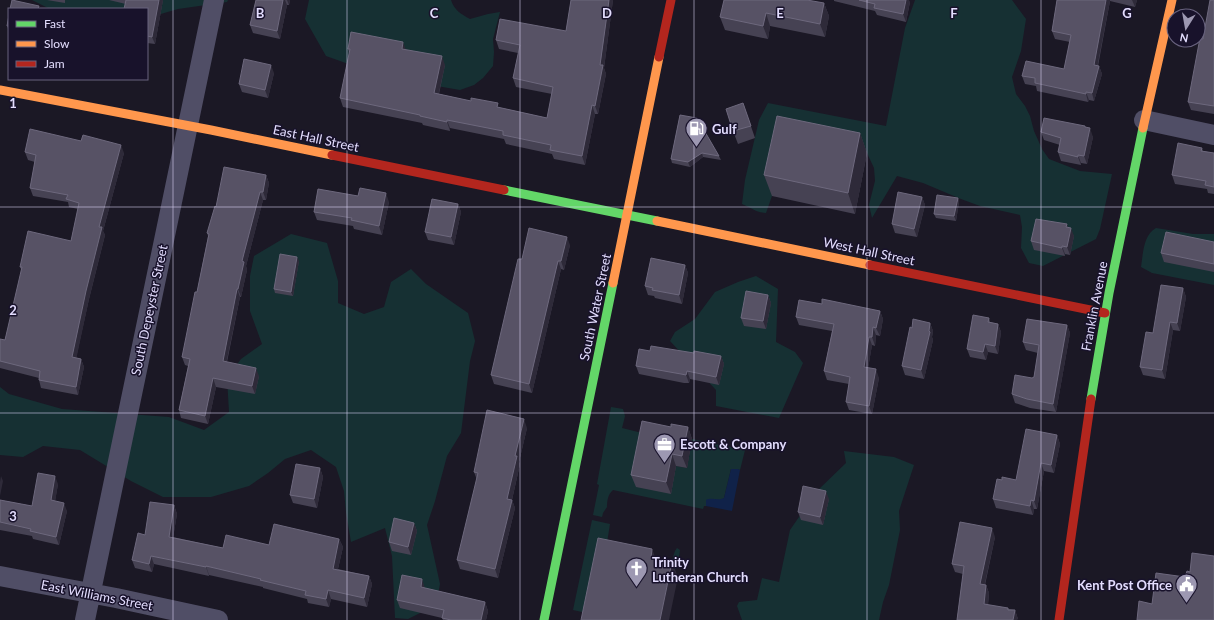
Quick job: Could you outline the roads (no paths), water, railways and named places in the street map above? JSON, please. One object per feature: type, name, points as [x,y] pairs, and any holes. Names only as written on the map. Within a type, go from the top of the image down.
[{"type":"street","name":"South Depeyster Street","points":[[85,620],[214,0]]},
{"type":"street","name":"South Water Street","points":[[544,620],[671,0]]},
{"type":"street","name":"Franklin Avenue","points":[[1059,620],[1082,447],[1105,313],[1144,120],[1172,0]]},
{"type":"street","name":"East Hall Street","points":[[0,90],[187,125],[627,214]]},
{"type":"street","points":[[1144,120],[1214,135]]},
{"type":"street","name":"West Hall Street","points":[[627,214],[1105,313]]},
{"type":"street","name":"East Williams Street","points":[[0,576],[218,620]]},
{"type":"water","points":[[731,469],[740,470],[732,511],[706,506],[706,500],[724,498]]},
{"type":"place","name":"Gulf","points":[[696,148]]},
{"type":"place","name":"Escott & Company","points":[[665,464]]},
{"type":"place","name":"Trinity Lutheran Church","points":[[636,588]]},
{"type":"place","name":"Kent Post Office","points":[[1187,604]]}]
